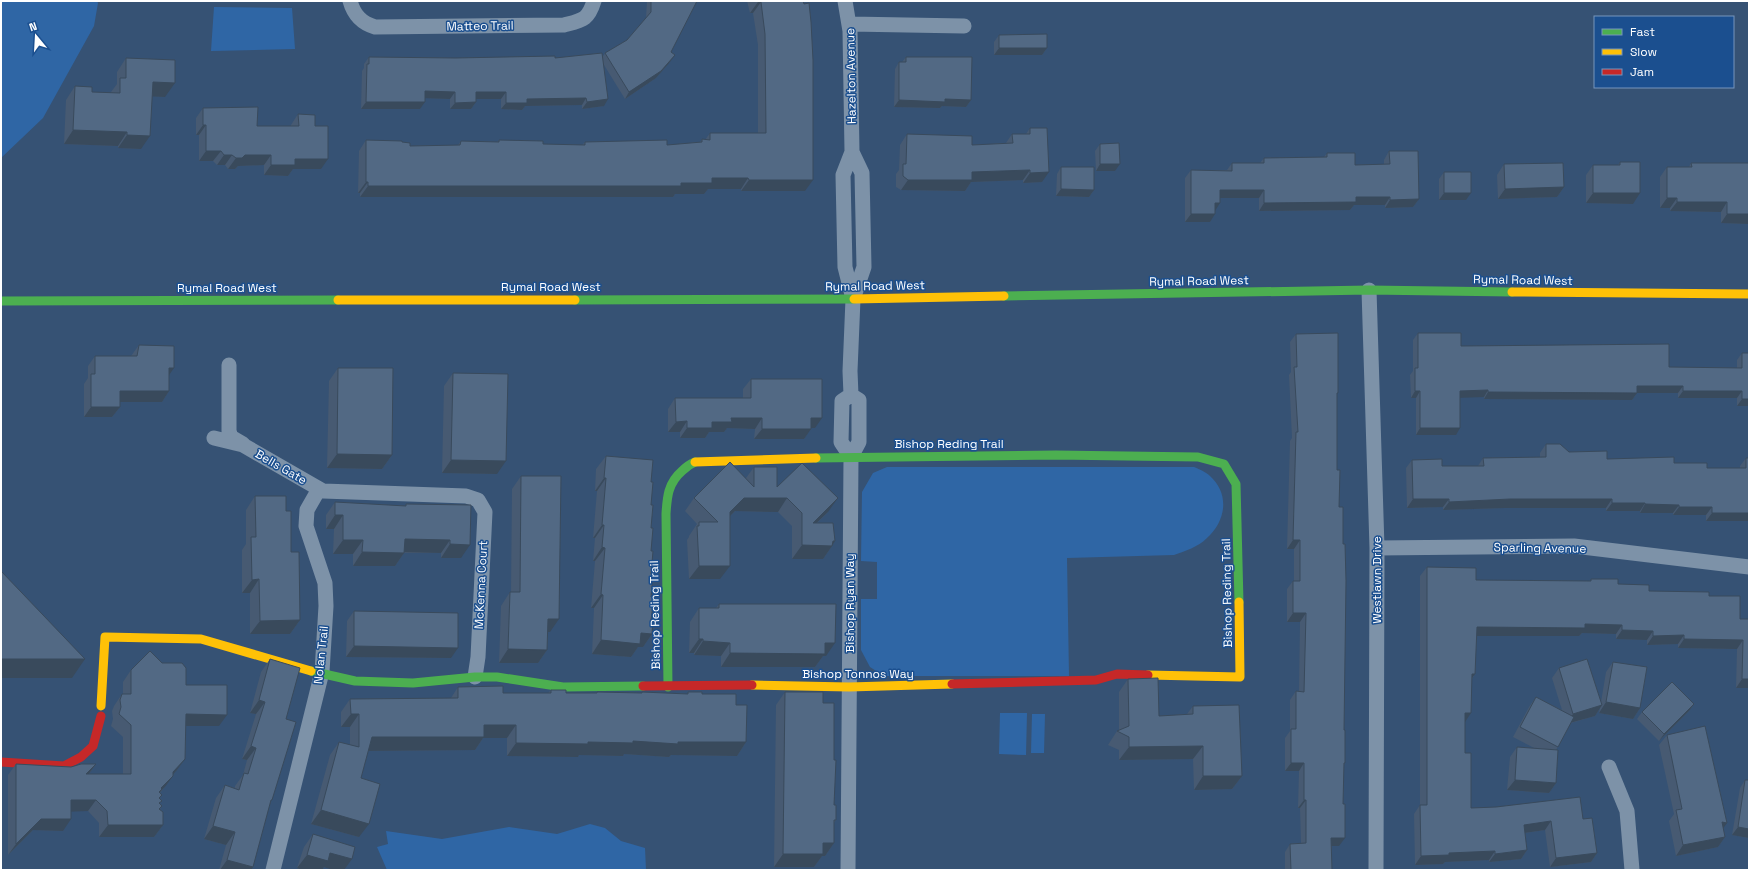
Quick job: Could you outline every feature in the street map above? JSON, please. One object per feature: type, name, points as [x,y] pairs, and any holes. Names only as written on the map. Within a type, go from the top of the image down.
[{"type":"street","name":"Matteo Trail","points":[[350,1],[358,16],[365,24],[375,27],[564,25],[583,20],[590,14],[594,1]]},
{"type":"street","name":"Hazelton Avenue","points":[[846,1],[850,24],[852,152],[862,173],[864,267],[853,299]]},
{"type":"street","points":[[850,24],[964,26]]},
{"type":"street","name":"Rymal Road West","points":[[1,301],[853,299],[1369,290],[1749,294]]},
{"type":"street","name":"Westlawn Drive","points":[[1369,290],[1377,548],[1376,870]]},
{"type":"street","name":"Bishop Ryan Way","points":[[848,870],[851,457],[859,442],[859,400],[851,395],[850,371],[853,299]]},
{"type":"street","name":"Bells Gate","points":[[229,365],[229,431],[231,437],[319,489]]},
{"type":"street","name":"Bells Gate","points":[[214,438],[243,445]]},
{"type":"street","name":"Bishop Reding Trail","points":[[668,687],[666,514],[667,492],[675,476],[693,462],[851,457],[1056,455],[1198,457],[1224,464],[1236,484],[1240,677]]},
{"type":"street","name":"Nolan Trail","points":[[273,870],[322,672],[326,606],[325,583],[306,526],[307,510],[319,489]]},
{"type":"street","name":"McKenna Court","points":[[319,489],[322,491],[466,496],[478,500],[485,512],[478,657],[475,677]]},
{"type":"street","name":"Sparling Avenue","points":[[1377,548],[1574,546],[1749,567]]},
{"type":"street","points":[[101,706],[105,637],[201,640],[290,666],[322,672],[355,681],[413,683],[475,677]]},
{"type":"street","name":"Bishop Tonnos Way","points":[[475,677],[497,677],[563,687],[754,685],[849,687],[1096,680],[1117,674],[1240,677]]},
{"type":"street","points":[[1,762],[64,766],[81,757],[93,746],[101,716]]},
{"type":"street","points":[[1609,767],[1627,812],[1632,870]]},
{"type":"shaded area","points":[[1,1],[97,1],[98,3],[94,26],[43,118],[1,158]]},
{"type":"shaded area","points":[[214,7],[292,8],[295,49],[211,51]]},
{"type":"shaded area","points":[[887,467],[1194,467],[1207,473],[1221,491],[1223,499],[1222,516],[1218,524],[1207,538],[1196,546],[1174,555],[1067,558],[1069,676],[884,676],[870,667],[861,650],[861,599],[877,599],[877,562],[861,561],[862,492],[873,473]]},
{"type":"shaded area","points":[[1000,713],[1027,713],[1026,755],[999,754]]},
{"type":"shaded area","points":[[1032,714],[1045,714],[1044,753],[1031,753]]},
{"type":"shaded area","points":[[590,824],[605,828],[621,841],[645,848],[646,870],[387,870],[377,847],[388,844],[386,831],[442,839],[509,827],[557,834]]},
{"type":"building","points":[[651,1],[697,1],[671,52],[675,55],[661,71],[629,92],[605,53],[627,40],[651,12]]},
{"type":"building","points":[[758,1],[803,1],[804,4],[809,3],[813,60],[813,180],[749,180],[748,178],[712,178],[712,183],[681,183],[681,186],[368,186],[368,182],[366,182],[366,140],[402,141],[410,143],[410,146],[460,145],[461,141],[499,142],[499,140],[543,141],[543,144],[585,145],[585,142],[667,140],[667,145],[702,142],[702,139],[710,140],[710,133],[766,133],[765,34],[761,2]]},
{"type":"building","points":[[1047,34],[1047,48],[999,48],[999,35]]},
{"type":"building","points":[[602,53],[608,99],[587,102],[586,98],[527,99],[527,103],[506,103],[506,92],[476,92],[476,102],[455,103],[455,92],[425,91],[425,102],[366,102],[367,64],[369,64],[369,57],[455,58],[555,56],[555,58]]},
{"type":"building","points":[[906,57],[972,57],[971,100],[945,99],[945,102],[899,100],[899,62],[906,62]]},
{"type":"building","points":[[126,58],[175,60],[175,83],[153,82],[150,136],[127,135],[127,132],[73,130],[75,86],[92,87],[92,92],[120,93],[120,78],[126,78]]},
{"type":"building","points":[[258,107],[257,126],[299,126],[298,114],[315,115],[315,126],[328,126],[328,159],[295,159],[295,165],[271,165],[271,155],[245,155],[242,158],[236,158],[232,155],[224,155],[221,151],[206,151],[206,125],[203,125],[203,108]]},
{"type":"building","points":[[1030,128],[1047,128],[1049,172],[1030,173],[1030,170],[972,172],[972,180],[908,180],[903,176],[903,164],[906,164],[907,134],[972,136],[972,145],[1013,143],[1012,134],[1030,134]]},
{"type":"building","points":[[1119,143],[1120,164],[1100,164],[1100,144]]},
{"type":"building","points":[[1389,151],[1418,151],[1419,199],[1390,200],[1390,197],[1356,197],[1356,202],[1264,203],[1264,190],[1220,190],[1220,203],[1215,203],[1215,214],[1191,214],[1191,170],[1232,171],[1232,163],[1264,163],[1264,158],[1327,157],[1327,153],[1355,153],[1355,165],[1390,164]]},
{"type":"building","points":[[1620,162],[1640,162],[1640,193],[1593,193],[1593,165],[1620,165]]},
{"type":"building","points":[[1563,163],[1564,187],[1505,189],[1504,164]]},
{"type":"building","points":[[1691,163],[1749,163],[1749,214],[1727,214],[1727,202],[1677,202],[1677,198],[1667,198],[1667,167],[1692,167]]},
{"type":"building","points":[[1061,167],[1094,167],[1094,190],[1061,189]]},
{"type":"building","points":[[1444,172],[1471,172],[1471,193],[1444,193]]},
{"type":"building","points":[[1338,333],[1337,470],[1340,470],[1339,507],[1343,507],[1343,544],[1345,544],[1346,581],[1345,763],[1343,804],[1345,804],[1345,838],[1331,838],[1332,870],[1291,870],[1290,844],[1306,843],[1304,763],[1291,763],[1291,729],[1296,729],[1296,691],[1304,692],[1306,613],[1293,613],[1293,581],[1300,581],[1300,540],[1293,540],[1296,432],[1298,432],[1294,367],[1297,367],[1296,334]]},
{"type":"building","points":[[1418,333],[1461,333],[1461,346],[1669,344],[1669,367],[1742,368],[1742,353],[1749,353],[1749,399],[1742,399],[1742,391],[1683,391],[1683,386],[1637,386],[1637,393],[1488,392],[1488,390],[1460,391],[1460,428],[1420,428],[1420,391],[1415,391],[1415,368],[1418,368]]},
{"type":"building","points":[[139,345],[174,346],[174,368],[169,368],[169,391],[120,391],[120,407],[91,407],[91,374],[95,374],[95,356],[137,356]]},
{"type":"building","points":[[338,368],[393,368],[392,455],[337,454]]},
{"type":"building","points":[[453,373],[508,374],[506,461],[451,460]]},
{"type":"building","points":[[751,379],[822,379],[822,418],[811,418],[811,429],[762,429],[762,418],[731,418],[732,422],[712,422],[712,428],[687,428],[687,421],[676,422],[675,398],[751,398]]},
{"type":"building","points":[[1546,444],[1560,444],[1569,452],[1607,451],[1607,459],[1674,457],[1674,463],[1707,463],[1707,468],[1746,468],[1746,458],[1749,458],[1749,513],[1712,513],[1712,507],[1679,507],[1679,505],[1645,503],[1612,503],[1612,499],[1510,499],[1449,502],[1449,499],[1413,499],[1412,460],[1442,459],[1442,466],[1484,466],[1483,458],[1546,457]]},
{"type":"building","points":[[606,456],[653,460],[651,482],[653,482],[651,505],[653,505],[651,528],[653,528],[651,551],[653,551],[651,574],[653,574],[651,597],[654,597],[651,620],[653,620],[652,634],[641,633],[640,644],[601,640],[603,595],[601,594],[605,548],[602,547],[604,525],[602,525],[606,478],[604,478]]},
{"type":"building","points":[[730,462],[754,487],[754,467],[777,467],[777,487],[802,463],[838,498],[813,523],[833,523],[835,541],[833,541],[832,546],[802,545],[802,513],[787,498],[744,498],[730,512],[730,566],[699,566],[697,526],[699,526],[699,522],[718,522],[694,498]]},
{"type":"building","points":[[521,476],[561,476],[559,619],[548,619],[547,650],[508,649],[510,592],[520,592]]},
{"type":"building","points":[[255,496],[286,496],[286,511],[291,511],[291,552],[299,552],[300,620],[260,621],[259,579],[252,580],[251,537],[256,537]]},
{"type":"building","points":[[335,502],[406,506],[406,504],[471,505],[470,545],[450,544],[450,540],[405,539],[404,553],[362,552],[363,540],[343,540],[343,515],[335,515]]},
{"type":"building","points":[[1427,567],[1476,568],[1476,580],[1591,581],[1591,579],[1618,579],[1618,584],[1649,585],[1649,591],[1709,592],[1709,596],[1740,596],[1740,619],[1749,619],[1749,679],[1742,679],[1743,640],[1684,639],[1684,635],[1653,636],[1653,631],[1622,630],[1622,625],[1585,624],[1585,628],[1477,627],[1475,674],[1472,674],[1471,713],[1465,713],[1465,753],[1471,753],[1471,808],[1496,807],[1580,797],[1583,819],[1592,818],[1597,853],[1556,858],[1551,821],[1524,825],[1527,850],[1495,854],[1495,851],[1421,856],[1420,805],[1427,805]]},
{"type":"building","points":[[1,571],[85,659],[1,659]]},
{"type":"building","points":[[719,604],[836,604],[835,643],[825,643],[825,654],[730,653],[730,643],[703,641],[703,639],[699,639],[699,608],[719,608]]},
{"type":"building","points":[[354,611],[458,613],[458,648],[354,646]]},
{"type":"building","points":[[150,651],[162,663],[182,663],[186,668],[186,685],[227,685],[227,715],[186,714],[185,759],[173,772],[173,776],[159,792],[162,795],[159,798],[162,801],[159,803],[162,806],[159,809],[163,812],[163,825],[108,825],[107,811],[96,800],[71,800],[71,819],[41,819],[16,844],[16,764],[71,767],[81,764],[96,764],[86,774],[131,774],[131,725],[119,714],[121,707],[120,700],[122,694],[131,694],[131,670]]},
{"type":"building","points":[[270,659],[300,668],[286,719],[296,722],[271,800],[253,867],[227,860],[235,832],[213,826],[225,785],[239,790],[244,773],[248,774],[256,748],[251,746],[265,702],[259,700]]},
{"type":"building","points":[[1587,659],[1602,705],[1573,714],[1559,668]]},
{"type":"building","points":[[1613,662],[1647,667],[1640,708],[1606,702]]},
{"type":"building","points":[[1158,678],[1159,716],[1193,714],[1193,706],[1239,705],[1242,776],[1203,776],[1203,746],[1129,747],[1129,737],[1117,731],[1129,726],[1128,679]]},
{"type":"building","points":[[1672,682],[1694,704],[1664,734],[1642,712]]},
{"type":"building","points":[[503,686],[503,693],[551,693],[551,690],[566,690],[566,693],[642,692],[688,694],[688,692],[702,692],[702,694],[736,694],[736,705],[747,705],[746,742],[678,742],[678,744],[633,741],[633,743],[588,742],[588,744],[516,743],[516,725],[484,725],[484,737],[372,737],[361,778],[380,784],[369,824],[321,810],[339,742],[359,747],[359,714],[351,714],[350,699],[458,698],[458,687]]},
{"type":"building","points":[[785,692],[823,692],[823,703],[834,703],[834,760],[836,760],[834,805],[836,805],[836,820],[834,820],[834,843],[823,843],[823,854],[783,854]]},
{"type":"building","points":[[1536,697],[1574,717],[1558,747],[1520,727]]},
{"type":"building","points":[[1705,726],[1727,823],[1722,822],[1725,837],[1683,845],[1676,810],[1682,809],[1667,735]]},
{"type":"building","points":[[1517,747],[1558,750],[1556,783],[1515,780]]},
{"type":"building","points":[[1745,780],[1749,780],[1749,829],[1738,827]]},
{"type":"building","points":[[313,834],[355,847],[352,859],[330,853],[328,861],[307,855]]},
{"type":"traffic: fast","points":[[1004,296],[1369,290],[1512,292]]},
{"type":"traffic: fast","points":[[575,300],[854,299]]},
{"type":"traffic: fast","points":[[1,301],[338,300]]},
{"type":"traffic: fast","points":[[816,458],[1056,455],[1198,457],[1224,464],[1236,484],[1239,602]]},
{"type":"traffic: fast","points":[[668,687],[667,502],[669,491],[674,480],[685,468],[695,462]]},
{"type":"traffic: fast","points":[[311,671],[355,681],[413,683],[475,677],[497,677],[563,687],[643,686]]},
{"type":"traffic: slow","points":[[1512,292],[1749,294]]},
{"type":"traffic: slow","points":[[854,299],[1004,296]]},
{"type":"traffic: slow","points":[[338,300],[575,300]]},
{"type":"traffic: slow","points":[[695,462],[816,458]]},
{"type":"traffic: slow","points":[[1148,675],[1240,677],[1239,602]]},
{"type":"traffic: slow","points":[[101,706],[105,637],[201,639],[311,671]]},
{"type":"traffic: slow","points":[[752,685],[849,687],[952,684]]},
{"type":"traffic: jam","points":[[952,684],[1096,680],[1117,674],[1148,675]]},
{"type":"traffic: jam","points":[[643,686],[752,685]]},
{"type":"traffic: jam","points":[[1,762],[64,766],[81,757],[93,746],[101,716]]}]
